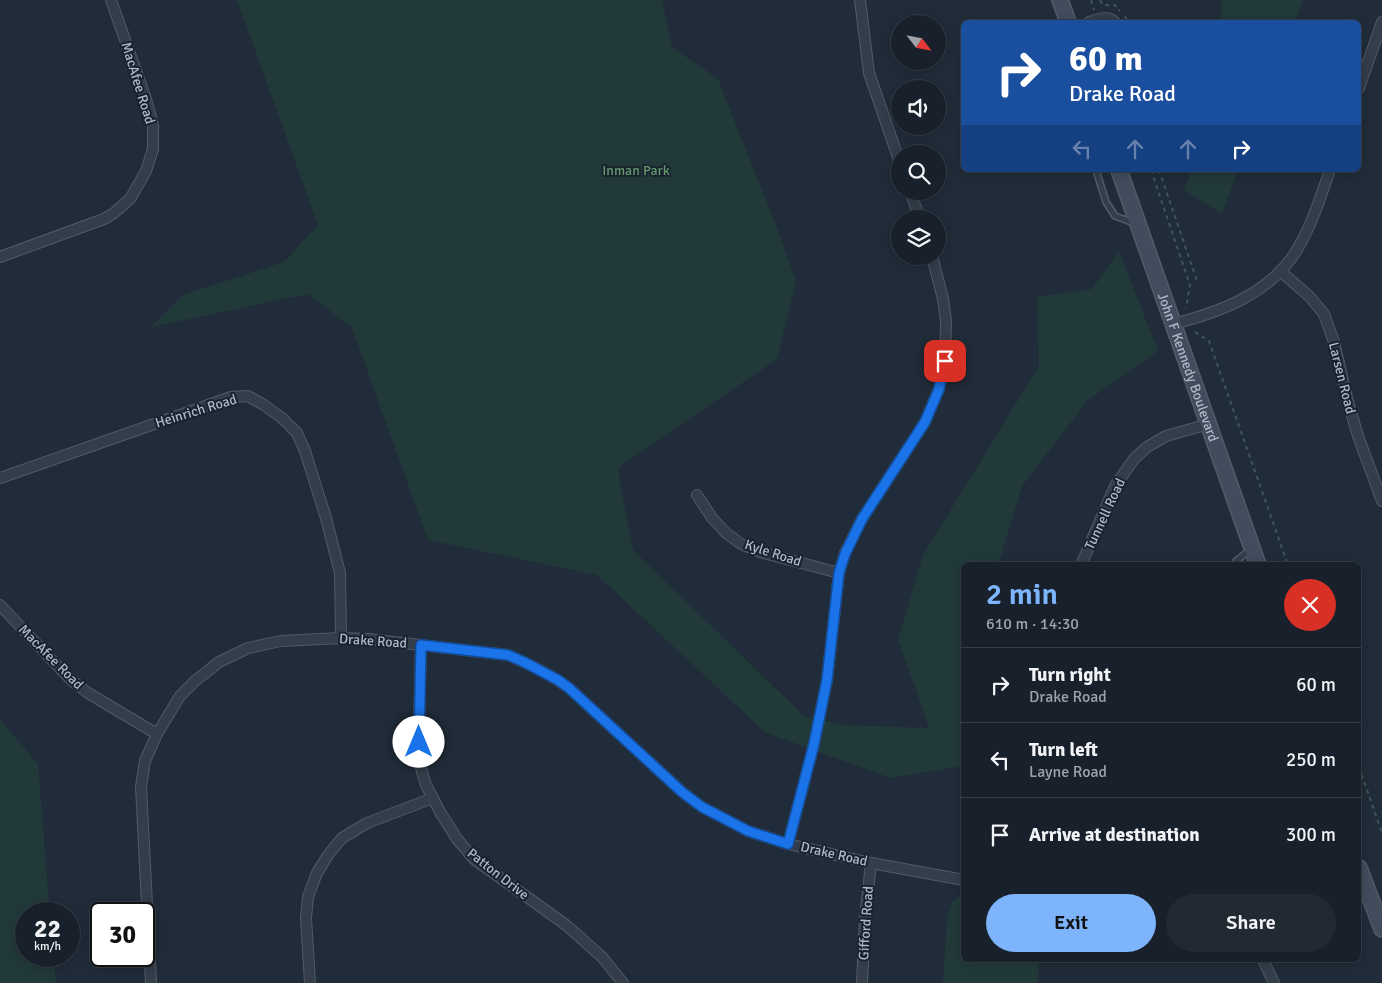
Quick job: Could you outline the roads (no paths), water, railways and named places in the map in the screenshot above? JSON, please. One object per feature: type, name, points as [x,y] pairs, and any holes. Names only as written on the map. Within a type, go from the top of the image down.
[{"type":"street","name":"MacAfee Road","points":[[0,257],[104,219],[130,199],[146,171],[153,149],[153,125],[146,99],[111,0]]},
{"type":"street","points":[[860,0],[869,73],[894,145]]},
{"type":"street","points":[[1060,0],[1067,20]]},
{"type":"street","points":[[1095,20],[1105,17],[1113,20]]},
{"type":"street","points":[[1361,82],[1382,22]]},
{"type":"street","name":"John F Kennedy Boulevard","points":[[1120,172],[1257,562]]},
{"type":"street","points":[[1173,324],[1215,312],[1242,300],[1262,287],[1280,271],[1297,249],[1315,212],[1329,172]]},
{"type":"street","points":[[788,844],[814,744],[827,680],[839,573],[845,554],[862,519],[925,422],[939,389],[945,361],[946,321],[943,299],[934,265]]},
{"type":"street","name":"Larsen Road","points":[[1280,271],[1310,297],[1324,314],[1334,342],[1358,436],[1382,501]]},
{"type":"street","name":"Heinrich Road","points":[[0,478],[231,397],[248,396],[282,418],[296,433],[305,451],[326,518],[340,573],[341,638]]},
{"type":"street","name":"Tunnell Road","points":[[1082,562],[1115,486],[1134,459],[1147,447],[1166,436],[1209,424]]},
{"type":"street","name":"Kyle Road","points":[[697,495],[712,518],[740,544],[760,552],[839,573]]},
{"type":"street","name":"MacAfee Road","points":[[0,605],[88,693],[157,734]]},
{"type":"street","name":"Drake Road","points":[[151,983],[141,787],[145,761],[157,734],[180,696],[195,681],[219,662],[248,648],[281,641],[341,638],[368,639],[508,655],[558,680],[569,688],[682,792],[702,807],[748,831],[788,844],[871,863],[961,879]]},
{"type":"street","name":"Patton Drive","points":[[421,645],[419,757],[426,785],[440,812],[457,839],[474,859],[566,925],[602,957],[623,983]]},
{"type":"street","points":[[310,983],[306,918],[307,904],[317,873],[328,855],[342,838],[367,823],[434,798]]},
{"type":"street","name":"Gifford Road","points":[[862,983],[864,919],[871,863]]},
{"type":"street","points":[[1361,873],[1382,929]]},
{"type":"street","points":[[1264,962],[1274,983]]},
{"type":"lane","points":[[1097,172],[1106,202],[1115,216],[1139,226]]},
{"type":"lane","points":[[1235,562],[1252,548]]},
{"type":"park label","name":"Inman Park","points":[[636,170]]}]
